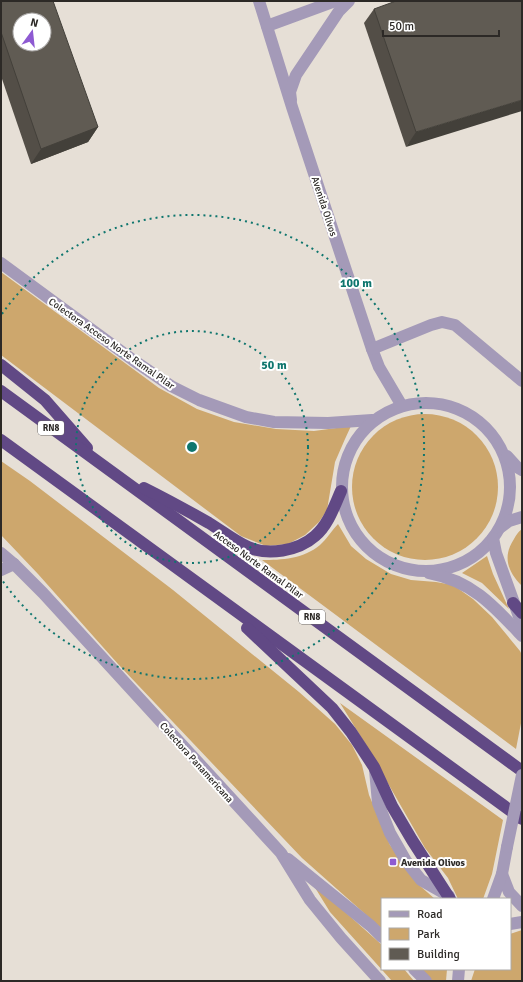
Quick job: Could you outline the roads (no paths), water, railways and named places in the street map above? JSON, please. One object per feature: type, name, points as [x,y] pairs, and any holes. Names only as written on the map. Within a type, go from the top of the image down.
[{"type":"highway","points":[[1,365],[45,400],[101,464],[249,547],[264,552],[279,551],[295,548],[314,537],[328,520],[341,491]]},
{"type":"highway","name":"Acceso Norte Ramal Pilar","points":[[1,391],[522,770]]},
{"type":"highway","points":[[4,442],[206,591],[522,819]]},
{"type":"highway","points":[[206,591],[332,708],[352,732],[374,767],[392,806],[412,840],[450,898]]},
{"type":"highway","points":[[518,604],[522,613]]},
{"type":"street","name":"Avenida Olivos","points":[[259,1],[292,107],[378,367],[402,406]]},
{"type":"street","points":[[267,26],[335,1]]},
{"type":"street","points":[[292,107],[290,92],[296,75],[339,11],[349,1]]},
{"type":"street","name":"Colectora Acceso Norte Ramal Pilar","points":[[1,263],[133,360],[171,386],[199,400],[246,417],[274,422],[328,423],[372,420]]},
{"type":"street","points":[[372,349],[442,322],[455,325],[522,381]]},
{"type":"street","points":[[522,470],[517,467],[503,452],[485,426],[471,417],[452,408],[428,404],[415,404],[402,406],[380,414],[372,420],[351,446],[345,460],[341,476],[341,491],[344,512],[352,530],[365,546],[381,559],[400,567],[455,579],[478,593],[498,610],[522,636]]},
{"type":"street","points":[[418,571],[440,570],[460,564],[478,553],[493,538],[501,527],[509,507],[511,495],[511,483],[503,452]]},
{"type":"street","points":[[501,527],[509,521],[522,517]]},
{"type":"street","points":[[493,538],[496,553],[518,604],[522,625]]},
{"type":"street","name":"Colectora Panamericana","points":[[1,554],[14,564],[48,598],[281,854],[310,900],[341,938],[380,981]]},
{"type":"street","points":[[1,570],[14,564]]},
{"type":"street","points":[[374,767],[378,803],[390,833],[406,861],[422,880],[450,898]]},
{"type":"street","points":[[493,898],[502,874],[522,775]]},
{"type":"street","points":[[281,854],[371,926],[381,936]]},
{"type":"street","points":[[502,874],[509,892],[522,906]]},
{"type":"street","points":[[511,924],[522,922]]},
{"type":"street","points":[[415,970],[426,981]]},
{"type":"street","points":[[458,981],[459,970]]},
{"type":"place","name":"Avenida Olivos","points":[[393,862]]}]
